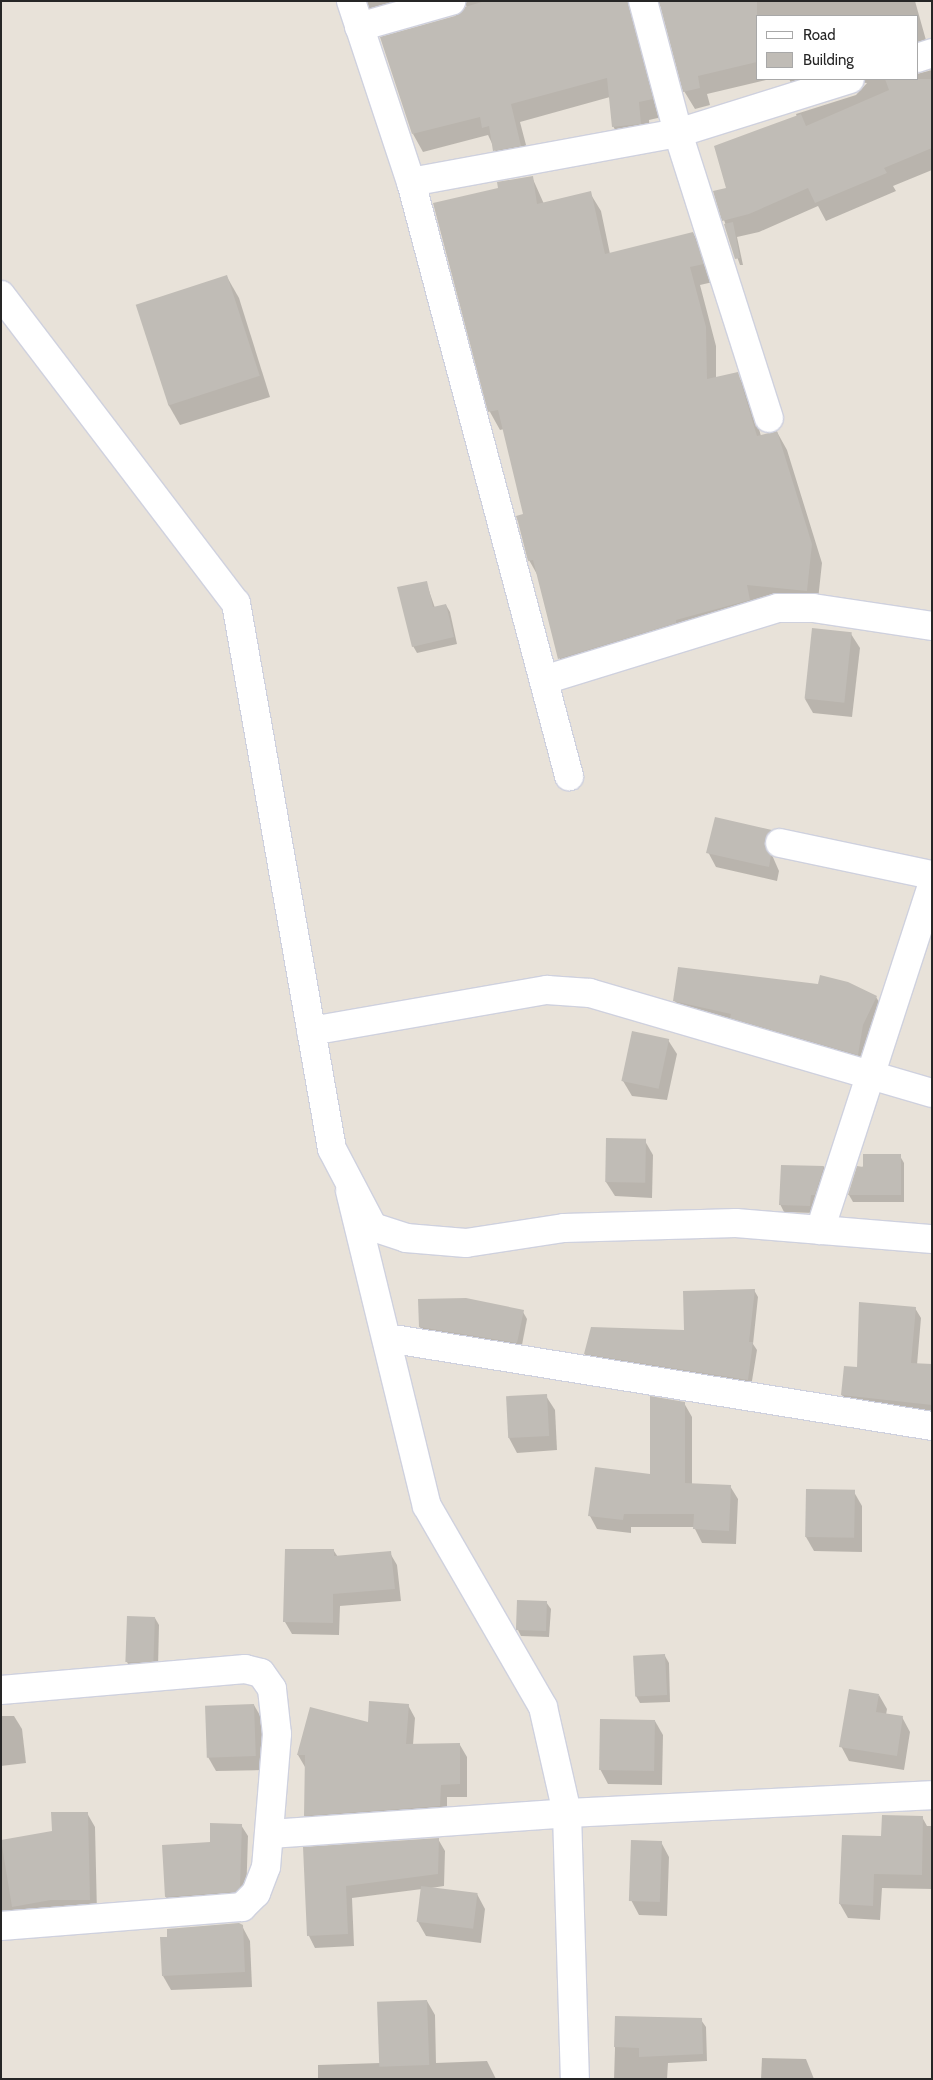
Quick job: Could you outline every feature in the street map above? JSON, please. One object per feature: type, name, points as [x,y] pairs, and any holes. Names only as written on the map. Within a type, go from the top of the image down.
[{"type":"street","points":[[451,1],[355,14],[411,182],[569,776]]},
{"type":"street","points":[[643,1],[678,133],[769,418]]},
{"type":"street","points":[[918,58],[932,53]]},
{"type":"street","points":[[411,182],[678,133],[847,80]]},
{"type":"street","points":[[1,295],[236,603],[332,1149],[346,1170],[373,1226],[406,1238],[466,1243],[564,1228],[678,1223],[736,1223],[932,1239]]},
{"type":"street","points":[[544,680],[778,608],[813,608],[932,626]]},
{"type":"street","points":[[780,843],[932,875]]},
{"type":"street","points":[[820,1230],[872,1075],[932,885]]},
{"type":"street","points":[[311,1031],[547,990],[590,993],[932,1093]]},
{"type":"street","points":[[346,1170],[427,1506],[543,1707],[567,1813],[576,2079]]},
{"type":"street","points":[[387,1338],[932,1426]]},
{"type":"street","points":[[1,1690],[245,1669],[261,1672],[272,1689],[277,1734],[266,1867],[256,1893],[242,1907],[1,1926]]},
{"type":"street","points":[[270,1834],[567,1813],[932,1795]]},
{"type":"building","points":[[485,1],[628,1],[653,99],[639,102],[641,124],[612,127],[607,78],[511,104],[521,146],[493,151],[489,126],[482,128],[480,117],[412,134],[380,37],[455,16],[465,7]]},
{"type":"building","points":[[659,1],[757,1],[756,62],[698,76],[700,88],[683,92]]},
{"type":"building","points":[[932,79],[932,148],[884,168],[887,173],[815,203],[808,188],[749,214],[722,221],[713,191],[726,188],[714,146],[801,114],[806,126],[889,90],[885,80]]},
{"type":"building","points":[[533,176],[537,204],[591,191],[605,254],[693,232],[704,264],[690,267],[706,327],[707,379],[738,372],[757,436],[777,431],[812,544],[807,591],[747,585],[750,600],[676,620],[676,623],[558,659],[533,560],[528,561],[516,516],[523,514],[498,410],[488,412],[433,203],[498,188],[497,182]]},
{"type":"building","points":[[733,222],[740,258],[735,259],[724,224]]},
{"type":"building","points":[[227,275],[260,376],[168,405],[136,305]]},
{"type":"building","points":[[427,581],[433,607],[446,604],[454,637],[412,647],[397,587]]},
{"type":"building","points":[[812,628],[852,632],[844,703],[805,699]]},
{"type":"building","points":[[715,817],[772,830],[765,840],[765,848],[771,856],[769,867],[706,853]]},
{"type":"building","points":[[678,967],[818,984],[820,975],[848,982],[877,996],[863,1025],[858,1055],[730,1018],[731,1014],[673,1001]]},
{"type":"building","points":[[632,1031],[669,1039],[659,1089],[621,1081]]},
{"type":"building","points":[[606,1138],[646,1139],[645,1183],[605,1182]]},
{"type":"building","points":[[863,1154],[901,1154],[901,1195],[848,1195],[857,1166],[863,1167]]},
{"type":"building","points":[[781,1165],[824,1166],[815,1195],[811,1195],[810,1206],[779,1205]]},
{"type":"building","points":[[755,1289],[749,1342],[753,1342],[748,1380],[584,1354],[591,1327],[684,1330],[683,1291]]},
{"type":"building","points":[[466,1298],[524,1310],[517,1343],[419,1327],[418,1299]]},
{"type":"building","points":[[859,1302],[916,1307],[911,1363],[932,1364],[932,1405],[841,1395],[844,1366],[857,1367]]},
{"type":"building","points":[[547,1394],[549,1436],[508,1438],[506,1396]]},
{"type":"building","points":[[650,1396],[685,1402],[685,1483],[731,1485],[729,1531],[693,1529],[694,1514],[624,1514],[623,1520],[588,1516],[595,1467],[650,1474]]},
{"type":"building","points":[[806,1489],[855,1490],[854,1538],[805,1537]]},
{"type":"building","points":[[285,1549],[334,1549],[334,1556],[391,1551],[395,1589],[333,1594],[333,1623],[283,1622]]},
{"type":"building","points":[[517,1600],[547,1601],[546,1631],[516,1630]]},
{"type":"building","points":[[127,1616],[155,1617],[153,1663],[125,1662]]},
{"type":"building","points":[[665,1654],[667,1695],[635,1697],[633,1656]]},
{"type":"building","points":[[849,1689],[879,1694],[876,1712],[903,1716],[897,1756],[839,1747]]},
{"type":"building","points":[[369,1701],[409,1704],[406,1744],[460,1743],[460,1784],[441,1785],[440,1806],[304,1816],[305,1755],[297,1755],[310,1707],[368,1722]]},
{"type":"building","points":[[254,1704],[256,1756],[207,1758],[205,1706]]},
{"type":"building","points":[[600,1719],[655,1720],[654,1771],[599,1770]]},
{"type":"building","points":[[51,1812],[88,1812],[90,1900],[51,1900],[12,1907],[1,1840],[52,1831]]},
{"type":"building","points":[[882,1815],[923,1816],[922,1875],[874,1874],[873,1906],[839,1904],[842,1835],[881,1836]]},
{"type":"building","points":[[210,1823],[242,1824],[240,1887],[235,1892],[165,1897],[162,1845],[210,1842]]},
{"type":"building","points":[[439,1838],[438,1874],[346,1886],[348,1934],[307,1936],[303,1847]]},
{"type":"building","points":[[631,1840],[662,1841],[660,1902],[629,1901]]},
{"type":"building","points":[[421,1886],[478,1893],[473,1929],[417,1922]]},
{"type":"building","points":[[239,1923],[243,1925],[245,1972],[162,1976],[160,1937],[167,1937],[167,1929]]},
{"type":"building","points":[[427,2000],[429,2065],[379,2067],[377,2002]]},
{"type":"building","points":[[615,2016],[702,2018],[703,2054],[639,2057],[639,2048],[614,2047]]}]
